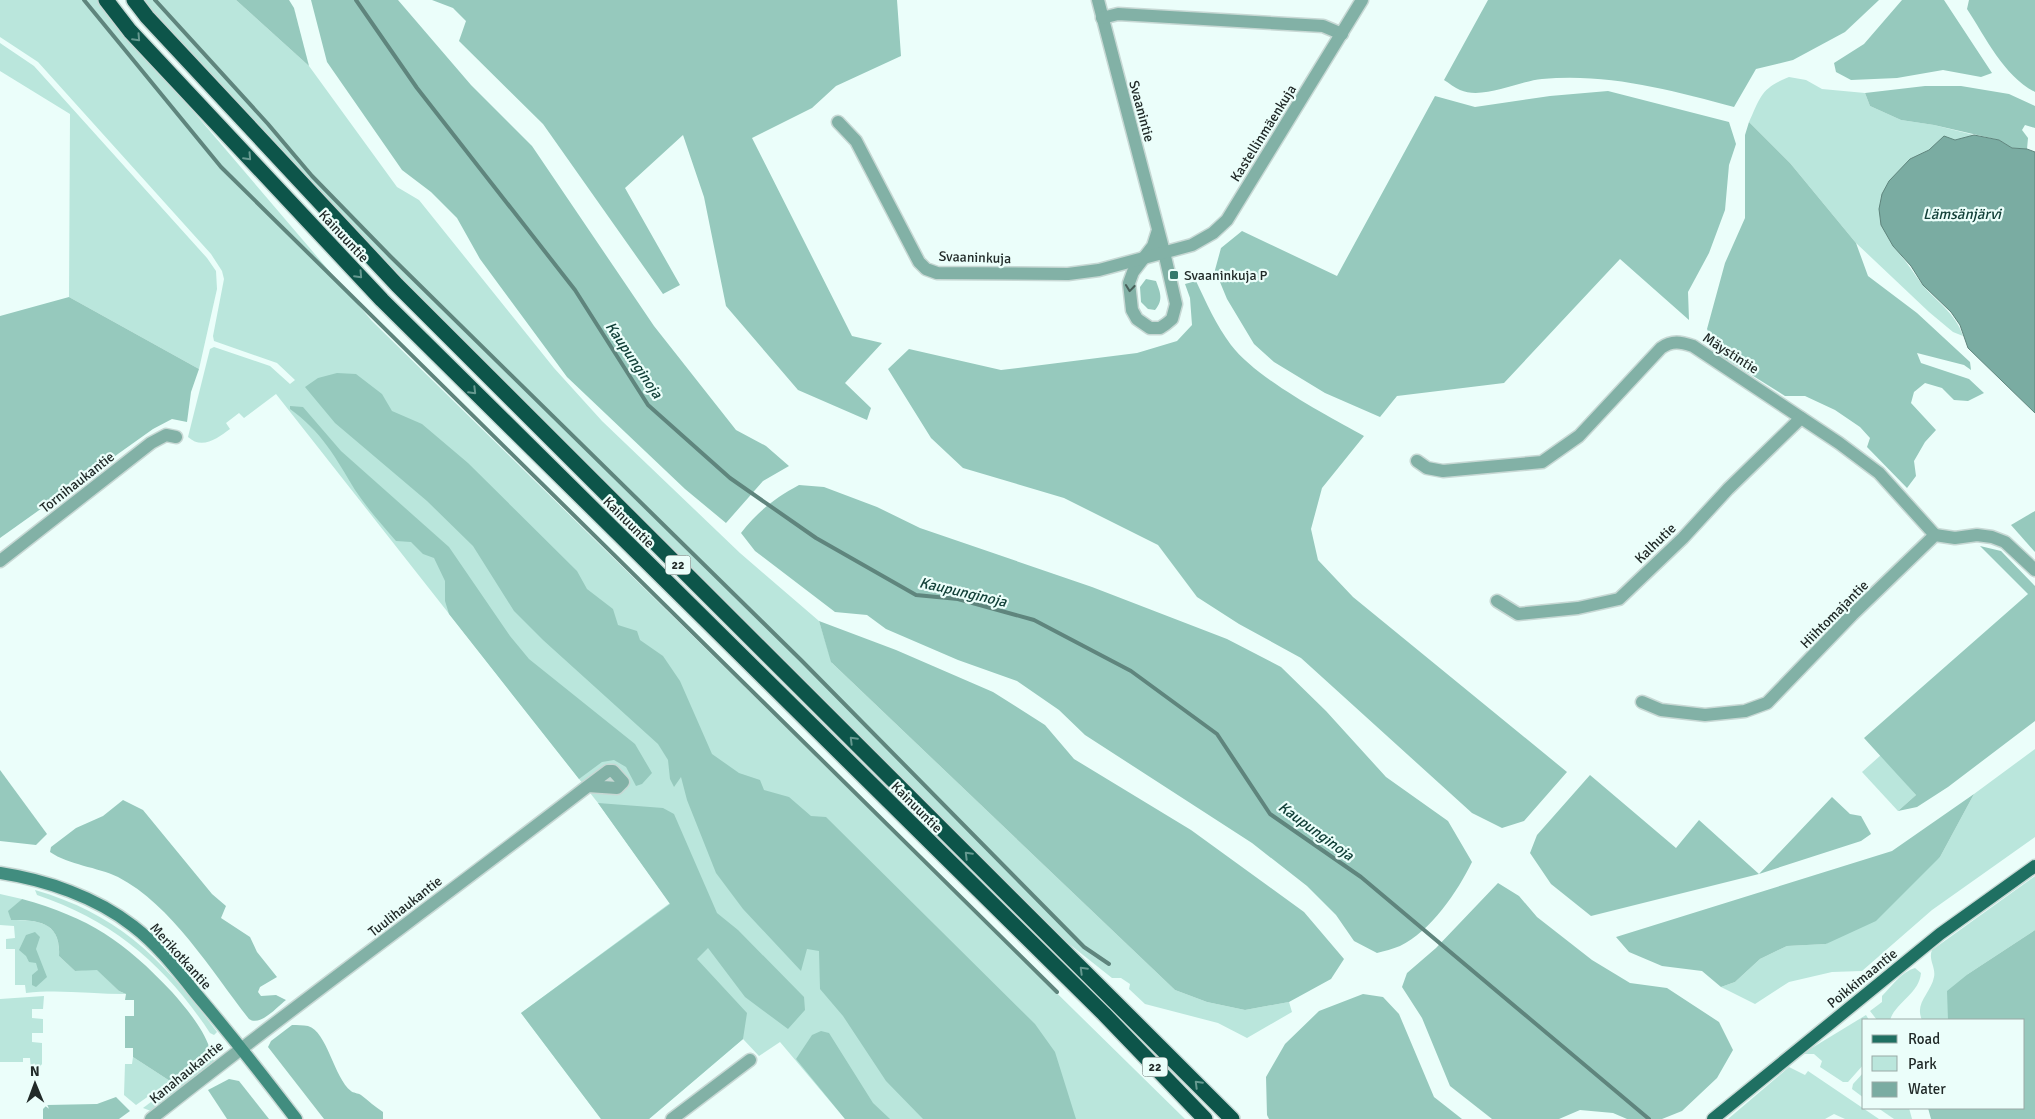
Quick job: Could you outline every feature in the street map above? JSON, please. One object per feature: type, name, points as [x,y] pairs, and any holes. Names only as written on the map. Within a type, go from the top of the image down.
[{"type":"highway","name":"Kainuuntie","points":[[106,0],[130,31],[382,300],[1104,1014],[1205,1119]]},
{"type":"highway","name":"Kainuuntie","points":[[134,0],[147,17],[398,285],[1232,1119]]},
{"type":"main road","name":"Poikkimaantie","points":[[1714,1119],[1940,934],[2035,866]]},
{"type":"street","name":"Svaanintie","points":[[1098,0],[1164,252],[1176,304],[1172,319],[1160,328],[1150,328],[1142,324],[1132,310],[1129,283],[1133,272],[1153,246],[1158,230]]},
{"type":"street","name":"Kastellinmäenkuja","points":[[1164,252],[1192,245],[1214,234],[1227,220],[1362,0]]},
{"type":"street","points":[[1102,18],[1118,14],[1323,26],[1342,34]]},
{"type":"street","name":"Svaaninkuja","points":[[838,122],[856,141],[919,262],[926,270],[937,273],[1068,274],[1099,270],[1164,252]]},
{"type":"street","name":"Mäystintie","points":[[1417,461],[1427,468],[1443,472],[1542,462],[1580,436],[1661,348],[1672,342],[1692,346],[1839,442],[1879,473],[1935,535]]},
{"type":"street","name":"Kalhutie","points":[[1497,602],[1518,614],[1578,608],[1619,599],[1683,538],[1728,489],[1800,418]]},
{"type":"street","name":"Tornihaukantie","points":[[0,561],[151,443],[166,435],[176,437]]},
{"type":"street","points":[[1935,535],[1954,538],[1977,535],[1992,537],[2005,542],[2035,570]]},
{"type":"street","name":"Hiihtomajantie","points":[[1642,702],[1661,710],[1705,715],[1744,711],[1767,703],[1935,535]]},
{"type":"street","name":"Tuulihaukantie","points":[[240,1048],[352,966],[588,786]]},
{"type":"street","name":"Merikotkantie","points":[[0,873],[34,879],[54,886],[91,901],[131,924],[157,947],[296,1119]]},
{"type":"street","name":"Kanahaukantie","points":[[152,1119],[240,1048]]},
{"type":"street","points":[[672,1119],[750,1060]]},
{"type":"green space","points":[[0,0],[98,0],[372,321],[1185,1119],[845,1119],[780,1042],[759,1056],[743,1039],[649,1119],[601,1119],[521,1013],[670,903],[598,803],[276,394],[244,418],[239,413],[226,423],[230,429],[215,439],[204,443],[193,441],[188,437],[210,349],[214,347],[270,366],[290,384],[295,380],[277,363],[214,341],[213,336],[224,279],[222,271],[211,254],[38,62],[0,37]]},
{"type":"green space","points":[[144,0],[236,0],[309,66],[397,187],[419,200],[554,368],[602,421],[740,553],[819,621],[832,663],[1175,990],[1207,1002],[1245,1010],[1289,1002],[1292,1012],[1247,1038],[1218,1023],[1145,1004],[1129,989],[1130,984],[1121,978],[1112,978],[1068,943],[375,257],[183,48]]},
{"type":"green space","points":[[0,43],[34,66],[207,258],[216,271],[217,289],[199,369],[69,297],[70,114],[0,71]]},
{"type":"green space","points":[[1789,77],[1806,80],[1822,89],[1865,93],[1870,106],[1901,120],[1934,125],[1974,135],[1955,140],[1944,137],[1929,150],[1910,159],[1893,246],[1927,290],[1955,320],[1963,336],[1953,332],[1929,312],[1856,243],[1790,163],[1749,122],[1756,106],[1767,89]]},
{"type":"green space","points":[[2035,749],[2035,837],[1932,910],[1862,971],[1832,972],[1789,982],[1755,1004],[1721,987],[1735,982],[1760,959],[1787,946],[1826,944],[1940,857],[1974,794]]},
{"type":"green space","points":[[1881,755],[1916,795],[1898,811],[1862,772]]},
{"type":"green space","points":[[2035,876],[2035,930],[1968,974],[1949,1001],[1948,1019],[1922,1019],[1920,1014],[1921,1003],[1934,977],[1931,957],[1932,950]]},
{"type":"green space","points":[[35,890],[65,900],[92,913],[117,927],[139,944],[179,984],[217,1032],[214,1035],[210,1033],[175,986],[136,948],[90,918],[37,895]]},
{"type":"green space","points":[[0,894],[22,899],[9,911],[11,920],[39,922],[46,925],[56,936],[59,945],[59,956],[75,971],[97,969],[119,991],[126,994],[26,993],[25,985],[15,985],[15,949],[6,949],[6,939],[15,938],[14,926],[0,925]]},
{"type":"green space","points":[[1915,968],[1921,973],[1916,987],[1897,1008],[1890,1019],[1876,1019],[1870,1011],[1882,1002],[1882,996],[1897,980]]},
{"type":"green space","points":[[44,996],[43,1009],[32,1009],[32,1018],[43,1019],[43,1033],[32,1033],[32,1042],[42,1043],[42,1064],[38,1069],[31,1071],[30,1058],[23,1058],[23,1062],[0,1062],[0,999]]},
{"type":"green space","points":[[1866,1015],[1868,1019],[1862,1019],[1862,1066],[1848,1082],[1843,1082],[1820,1067],[1822,1061],[1814,1054],[1802,1054]]},
{"type":"green space","points":[[133,1057],[170,1081],[136,1105],[124,1095],[125,1064],[132,1064]]},
{"type":"green space","points":[[211,1057],[215,1062],[151,1111],[143,1108]]},
{"type":"green space","points":[[1789,1067],[1805,1075],[1808,1071],[1879,1119],[1845,1119],[1834,1114],[1825,1119],[1728,1119]]},
{"type":"green space","points":[[1862,1074],[1862,1096],[1852,1089],[1853,1084]]},
{"type":"green space","points":[[1879,1109],[1909,1109],[1912,1119],[1894,1119]]},
{"type":"shaded area","points":[[236,0],[289,0],[294,8],[309,66]]},
{"type":"shaded area","points":[[311,0],[398,0],[471,85],[532,146],[654,326],[736,430],[766,446],[789,466],[763,481],[726,523],[685,489],[567,377],[480,259],[457,218],[431,192],[402,170],[327,62]]},
{"type":"shaded area","points":[[432,0],[897,0],[901,56],[836,86],[812,108],[752,138],[852,336],[882,343],[845,383],[871,408],[867,420],[798,390],[726,306],[704,197],[683,135],[625,188],[680,285],[663,294],[543,124],[459,41],[466,21],[453,8]]},
{"type":"shaded area","points":[[1488,0],[1879,0],[1845,32],[1793,60],[1756,69],[1734,107],[1639,84],[1591,78],[1533,80],[1479,93],[1460,90],[1444,80]]},
{"type":"shaded area","points":[[1902,0],[1944,0],[1992,73],[1981,77],[1943,70],[1897,78],[1851,80],[1836,72],[1834,63],[1864,44]]},
{"type":"shaded area","points":[[1969,0],[2035,0],[2035,92],[2014,76],[1996,55],[1967,9]]},
{"type":"shaded area","points":[[1925,86],[1961,86],[2009,94],[2035,106],[2035,128],[2025,125],[2022,130],[2028,138],[2027,149],[2012,148],[1999,140],[1934,125],[1901,120],[1870,106],[1865,93]]},
{"type":"shaded area","points":[[1608,91],[1729,122],[1736,144],[1729,165],[1725,210],[1709,253],[1688,292],[1689,320],[1620,259],[1504,383],[1397,396],[1380,417],[1325,393],[1274,362],[1254,344],[1227,299],[1215,270],[1221,248],[1242,231],[1337,276],[1435,96],[1475,107],[1550,96]]},
{"type":"shaded area","points":[[1749,122],[1790,163],[1856,243],[1868,276],[1917,313],[1970,362],[1971,370],[1964,365],[1917,353],[1921,363],[1969,379],[1984,393],[1968,401],[1954,400],[1942,388],[1925,383],[1914,392],[1911,403],[1936,430],[1925,442],[1914,461],[1916,476],[1907,488],[1867,447],[1870,438],[1860,427],[1835,410],[1805,396],[1785,396],[1718,354],[1707,329],[1725,263],[1745,218],[1745,135]]},
{"type":"shaded area","points":[[1146,279],[1156,281],[1159,289],[1160,303],[1155,310],[1148,309],[1141,302],[1140,287]]},
{"type":"shaded area","points":[[1196,281],[1221,330],[1231,345],[1257,371],[1293,395],[1364,436],[1322,488],[1311,529],[1318,560],[1353,597],[1567,772],[1524,821],[1502,828],[1472,813],[1301,658],[1239,624],[1197,597],[1158,545],[1064,498],[963,468],[931,438],[888,369],[909,349],[1001,370],[1137,353],[1177,341],[1192,325],[1190,298],[1185,284]]},
{"type":"shaded area","points":[[69,297],[199,369],[191,392],[187,422],[172,419],[153,429],[0,538],[0,316]]},
{"type":"shaded area","points":[[337,373],[356,374],[382,394],[392,411],[422,424],[468,463],[577,571],[587,589],[613,609],[618,625],[637,631],[640,640],[663,656],[680,681],[712,754],[739,773],[760,780],[764,790],[789,797],[811,816],[826,817],[1035,1024],[1055,1052],[1076,1119],[923,1119],[886,1081],[843,1016],[820,989],[819,951],[807,949],[801,971],[743,909],[716,873],[687,800],[681,777],[674,787],[670,779],[668,760],[658,744],[543,640],[514,611],[473,546],[427,501],[335,423],[305,387],[318,378]]},
{"type":"shaded area","points":[[290,406],[303,407],[341,451],[449,547],[510,636],[529,659],[635,744],[652,773],[642,784],[636,786],[626,767],[614,760],[602,762],[579,779],[449,614],[445,601],[445,581],[434,558],[423,554],[411,542],[396,541],[360,497],[327,446],[311,426],[290,409]]},
{"type":"shaded area","points":[[799,485],[824,487],[877,507],[920,528],[1092,587],[1227,639],[1281,667],[1326,711],[1386,777],[1448,821],[1472,862],[1451,898],[1422,931],[1400,946],[1377,953],[1354,941],[1336,915],[1307,886],[1252,843],[1085,735],[1059,710],[1017,681],[958,660],[886,629],[867,615],[835,612],[755,551],[741,533],[767,506]]},
{"type":"shaded area","points":[[2035,511],[2035,552],[2011,525]]},
{"type":"shaded area","points":[[1980,546],[2001,551],[2035,586],[2035,721],[1948,787],[1917,807],[1898,811],[1916,795],[1864,738],[2028,594]]},
{"type":"shaded area","points":[[819,621],[896,650],[993,692],[1045,725],[1074,759],[1191,830],[1304,912],[1344,959],[1331,979],[1289,1002],[1245,1010],[1207,1002],[1175,990],[831,662]]},
{"type":"shaded area","points":[[0,770],[47,834],[36,845],[0,841]]},
{"type":"shaded area","points":[[1590,775],[1676,848],[1699,820],[1759,874],[1591,916],[1551,884],[1530,853],[1537,835]]},
{"type":"shaded area","points":[[1974,794],[1940,857],[1876,921],[1826,944],[1787,946],[1760,959],[1735,982],[1721,987],[1702,971],[1662,966],[1629,952],[1616,937],[1892,851]]},
{"type":"shaded area","points":[[1832,797],[1850,814],[1861,816],[1871,834],[1861,841],[1759,874]]},
{"type":"shaded area","points":[[123,800],[143,810],[212,894],[226,906],[221,918],[250,937],[257,952],[277,977],[260,987],[258,992],[261,996],[276,995],[286,1000],[268,1015],[258,1020],[253,1021],[249,1019],[190,941],[156,904],[138,889],[118,877],[74,863],[50,852],[51,847],[76,828],[103,816]]},
{"type":"shaded area","points":[[598,803],[663,808],[674,814],[717,913],[738,930],[804,997],[805,1010],[788,1029],[745,997],[708,948],[697,959],[747,1013],[743,1039],[649,1119],[601,1119],[521,1013],[670,904]]},
{"type":"shaded area","points":[[1498,883],[1519,896],[1537,917],[1592,960],[1630,983],[1667,988],[1719,1022],[1733,1050],[1717,1078],[1682,1111],[1662,1119],[1627,1119],[1613,1113],[1580,1110],[1559,1119],[1492,1119],[1450,1086],[1422,1018],[1402,987],[1407,973],[1436,948]]},
{"type":"shaded area","points":[[22,899],[46,906],[87,923],[121,945],[155,974],[177,998],[199,1026],[210,1049],[170,1081],[133,1057],[133,1048],[125,1048],[125,1016],[134,1016],[134,1000],[125,1000],[126,994],[119,991],[97,970],[75,971],[59,956],[59,945],[56,936],[46,925],[39,922],[11,920],[8,911]]},
{"type":"shaded area","points":[[2035,930],[2035,1119],[1931,1119],[1928,1109],[2025,1109],[2025,1019],[1948,1019],[1947,991],[1968,974]]},
{"type":"shaded area","points":[[35,932],[40,937],[36,949],[47,977],[36,987],[32,985],[32,975],[38,970],[36,963],[29,962],[26,956],[19,950],[26,935]]},
{"type":"shaded area","points":[[1363,994],[1383,997],[1399,1014],[1434,1097],[1462,1119],[1269,1119],[1267,1115],[1266,1077],[1285,1044],[1319,1011]]},
{"type":"shaded area","points":[[292,1025],[308,1026],[315,1030],[325,1045],[345,1085],[352,1092],[361,1095],[383,1112],[383,1119],[324,1119],[268,1047],[271,1041]]},
{"type":"shaded area","points":[[821,1031],[829,1033],[873,1103],[890,1119],[845,1119],[796,1059],[812,1035]]},
{"type":"shaded area","points":[[229,1079],[239,1081],[269,1119],[227,1119],[208,1090]]},
{"type":"shaded area","points":[[116,1097],[130,1111],[119,1119],[43,1119],[43,1109],[47,1105],[97,1104]]},
{"type":"water","name":"Lämsänjärvi","points":[[1974,135],[1999,140],[2012,148],[2027,149],[2035,152],[2035,413],[1968,348],[1960,325],[1951,312],[1923,285],[1911,266],[1893,246],[1881,225],[1879,209],[1882,194],[1889,181],[1910,159],[1929,150],[1944,136],[1955,140]]},
{"type":"waterway","points":[[84,0],[221,167],[1057,992]]},
{"type":"waterway","points":[[155,0],[268,124],[312,176],[390,256],[801,660],[1084,947],[1109,964]]},
{"type":"waterway","name":"Kaupunginoja","points":[[356,0],[417,88],[575,290],[648,405],[730,478],[816,538],[916,595],[958,599],[1034,620],[1131,671],[1217,734],[1270,814],[1361,877],[1649,1119]]},
{"type":"place","name":"Svaaninkuja P","points":[[1174,275]]}]
